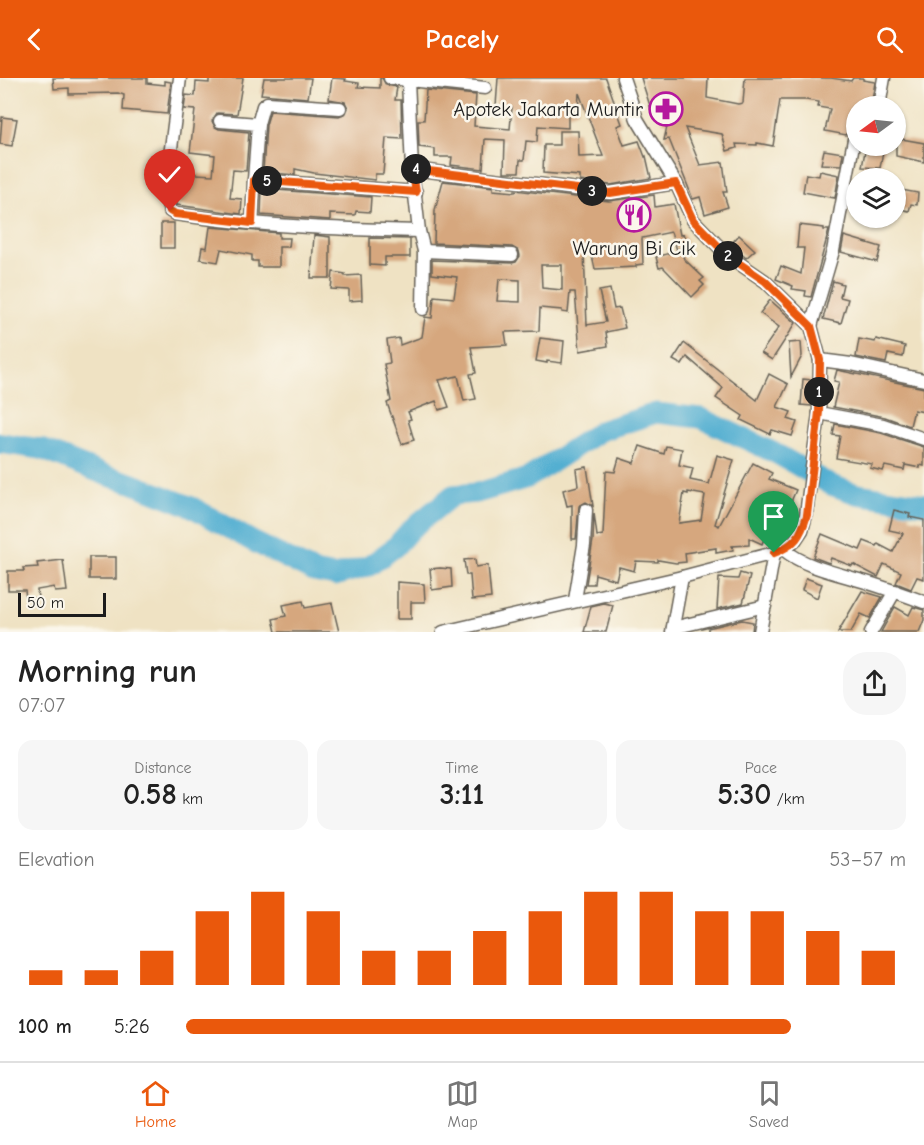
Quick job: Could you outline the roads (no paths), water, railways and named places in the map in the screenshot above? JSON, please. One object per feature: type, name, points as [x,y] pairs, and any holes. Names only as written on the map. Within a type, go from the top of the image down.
[{"type":"street","points":[[180,78],[165,195],[170,211],[175,214],[252,223],[337,230],[419,231]]},
{"type":"street","points":[[390,78],[485,88]]},
{"type":"street","points":[[443,632],[682,577],[778,551],[794,542],[802,530],[807,515],[819,412],[820,360],[811,326],[765,281],[727,255],[693,220],[676,183],[638,119],[623,78]]},
{"type":"street","points":[[881,96],[884,78]]},
{"type":"street","points":[[408,80],[412,169],[419,231],[424,251],[423,309]]},
{"type":"street","points":[[252,223],[258,124],[263,106],[267,103],[340,108]]},
{"type":"street","points":[[220,121],[258,124]]},
{"type":"street","points":[[811,326],[833,250],[851,156]]},
{"type":"street","points":[[412,169],[610,193],[676,183]]},
{"type":"street","points":[[254,180],[416,192]]},
{"type":"street","points":[[424,251],[512,255]]},
{"type":"street","points":[[820,360],[924,380]]},
{"type":"street","points":[[819,412],[883,425],[924,439]]},
{"type":"street","points":[[575,600],[584,545],[586,510]]},
{"type":"street","points":[[778,551],[813,566],[924,602]]},
{"type":"street","points":[[760,632],[778,551]]},
{"type":"street","points":[[682,577],[673,630],[765,606]]},
{"type":"street","points":[[871,632],[895,591]]},
{"type":"waterway","points":[[0,443],[41,449],[192,507],[314,572],[335,576],[369,566],[395,547],[411,529],[453,495],[477,493],[528,478],[600,431],[656,413],[701,418],[777,454],[831,485],[857,494],[924,504]]},
{"type":"place","name":"Apotek Jakarta Muntir","points":[[666,109]]},
{"type":"place","name":"Warung Bi Cik","points":[[634,215]]}]
